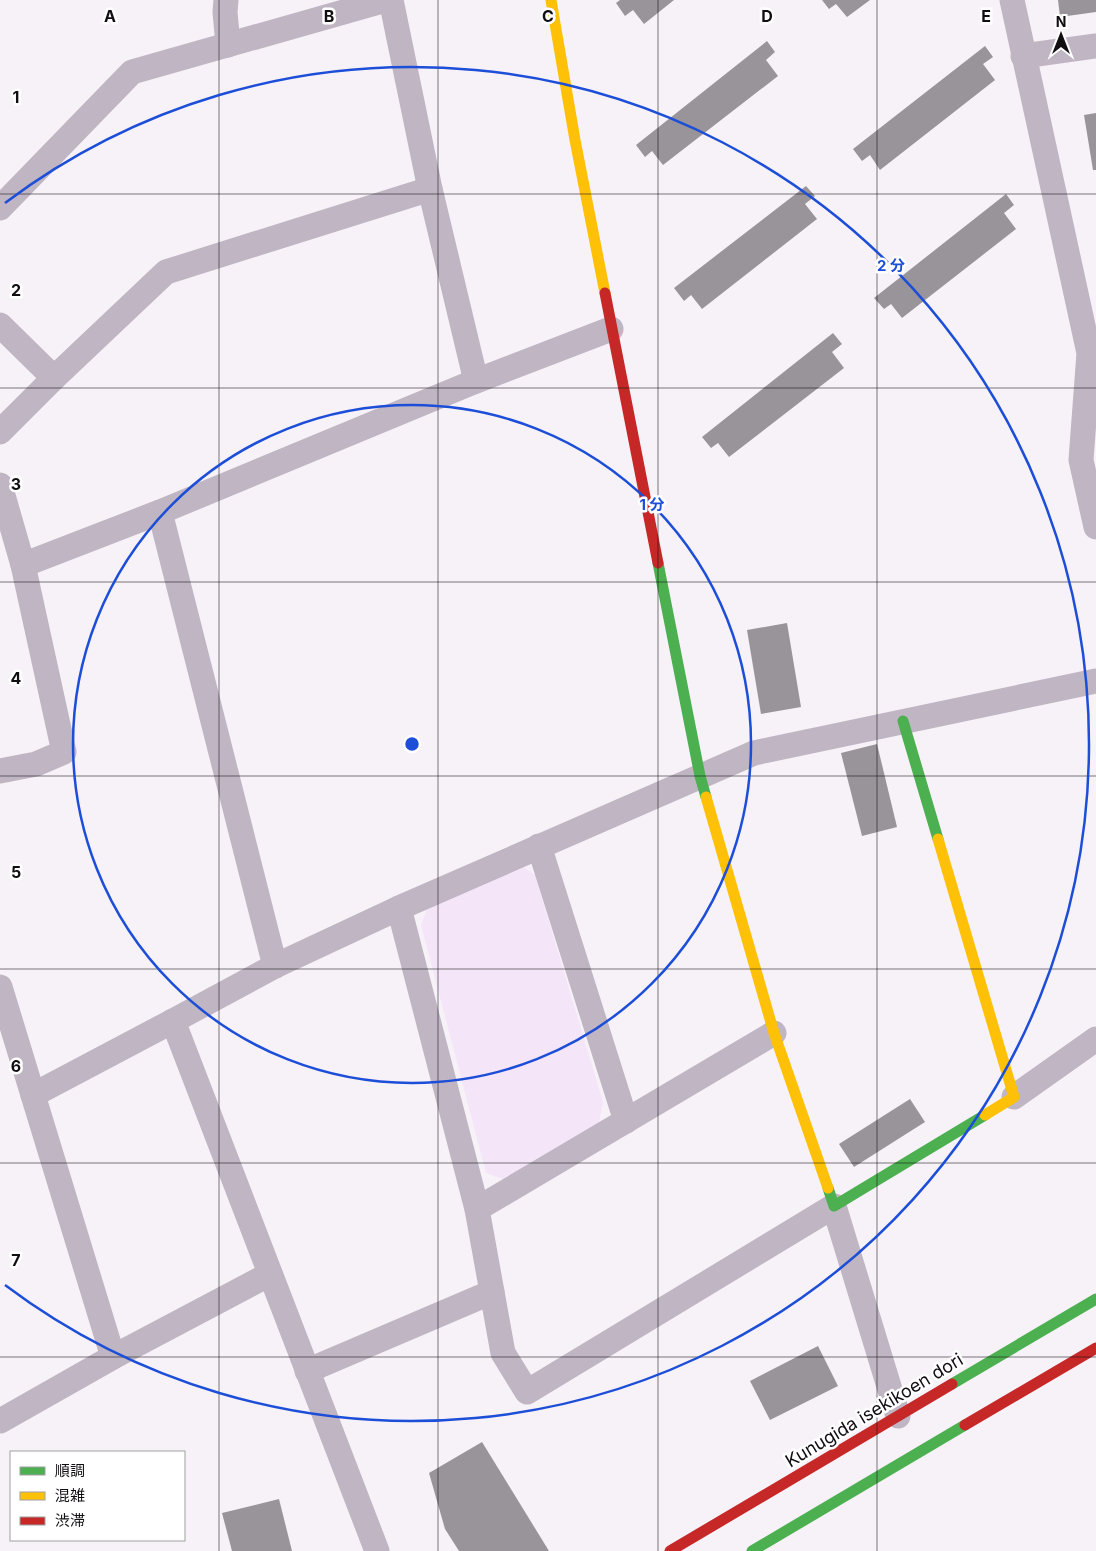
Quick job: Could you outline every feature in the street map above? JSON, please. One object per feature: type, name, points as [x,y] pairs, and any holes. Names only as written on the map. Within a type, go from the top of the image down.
[{"type":"street","points":[[226,0],[225,12],[228,45]]},
{"type":"street","points":[[0,208],[132,72],[386,0]]},
{"type":"street","points":[[391,0],[430,189],[476,381]]},
{"type":"street","points":[[551,0],[575,140],[611,329],[700,776],[774,1034],[834,1206],[898,1416]]},
{"type":"street","points":[[1012,0],[1093,353],[1081,460],[1096,527]]},
{"type":"street","points":[[1024,56],[1096,46]]},
{"type":"street","points":[[0,432],[166,272],[430,189]]},
{"type":"street","points":[[0,325],[54,378]]},
{"type":"street","points":[[23,565],[160,512],[476,381],[611,329]]},
{"type":"street","points":[[0,485],[23,565],[64,752],[36,764],[0,771]]},
{"type":"street","points":[[160,512],[274,966]]},
{"type":"street","points":[[33,1094],[274,966],[539,846],[754,753],[1096,681]]},
{"type":"street","points":[[903,721],[1014,1097]]},
{"type":"street","points":[[539,846],[626,1121]]},
{"type":"street","points":[[400,908],[476,1209],[503,1353],[527,1392],[1014,1097],[1096,1040]]},
{"type":"street","points":[[0,987],[113,1357]]},
{"type":"street","points":[[173,1021],[377,1551]]},
{"type":"street","points":[[476,1209],[774,1034]]},
{"type":"street","points":[[0,1421],[113,1357],[270,1274]]},
{"type":"street","points":[[307,1371],[492,1292]]},
{"type":"street","name":"Kunugida isekikoen dori","points":[[670,1551],[1096,1299]]},
{"type":"street","points":[[752,1551],[1096,1348]]},
{"type":"shaded area","points":[[522,866],[535,875],[603,1102],[599,1122],[503,1179],[486,1173],[421,925],[429,904]]},
{"type":"building","points":[[620,0],[674,0],[644,24],[633,10],[625,16],[616,3]]},
{"type":"building","points":[[822,0],[870,0],[847,17],[836,4],[829,9]]},
{"type":"building","points":[[1058,0],[1096,0],[1096,12],[1060,17]]},
{"type":"building","points":[[767,41],[775,52],[766,60],[778,76],[663,165],[652,151],[645,157],[636,145]]},
{"type":"building","points":[[985,46],[993,57],[983,64],[995,80],[880,170],[870,155],[862,161],[853,149]]},
{"type":"building","points":[[1096,113],[1096,170],[1093,170],[1084,115]]},
{"type":"building","points":[[806,186],[815,196],[805,204],[817,219],[702,309],[691,295],[684,301],[674,288]]},
{"type":"building","points":[[1006,194],[1014,205],[1004,213],[1016,229],[902,318],[891,304],[884,309],[874,298]]},
{"type":"building","points":[[833,333],[842,344],[832,352],[844,368],[729,457],[718,443],[711,448],[702,437]]},
{"type":"building","points":[[787,623],[801,707],[761,714],[747,630]]},
{"type":"building","points":[[877,744],[897,827],[862,836],[841,753]]},
{"type":"building","points":[[910,1099],[925,1122],[854,1167],[839,1144]]},
{"type":"building","points":[[818,1346],[838,1386],[770,1420],[750,1381]]},
{"type":"building","points":[[482,1442],[549,1551],[459,1551],[445,1529],[429,1473]]},
{"type":"building","points":[[279,1499],[292,1551],[232,1551],[222,1513]]},
{"type":"traffic: fast","points":[[658,563],[700,776],[706,797]]},
{"type":"traffic: fast","points":[[903,721],[938,839]]},
{"type":"traffic: fast","points":[[828,1188],[834,1206],[985,1115]]},
{"type":"traffic: fast","points":[[952,1384],[1096,1299]]},
{"type":"traffic: fast","points":[[752,1551],[965,1425]]},
{"type":"traffic: slow","points":[[551,0],[575,140],[605,293]]},
{"type":"traffic: slow","points":[[706,797],[774,1033],[828,1188]]},
{"type":"traffic: slow","points":[[938,839],[1014,1097],[985,1115]]},
{"type":"traffic: jam","points":[[605,293],[658,563]]},
{"type":"traffic: jam","points":[[965,1425],[1096,1348]]},
{"type":"traffic: jam","points":[[670,1551],[952,1384]]}]
